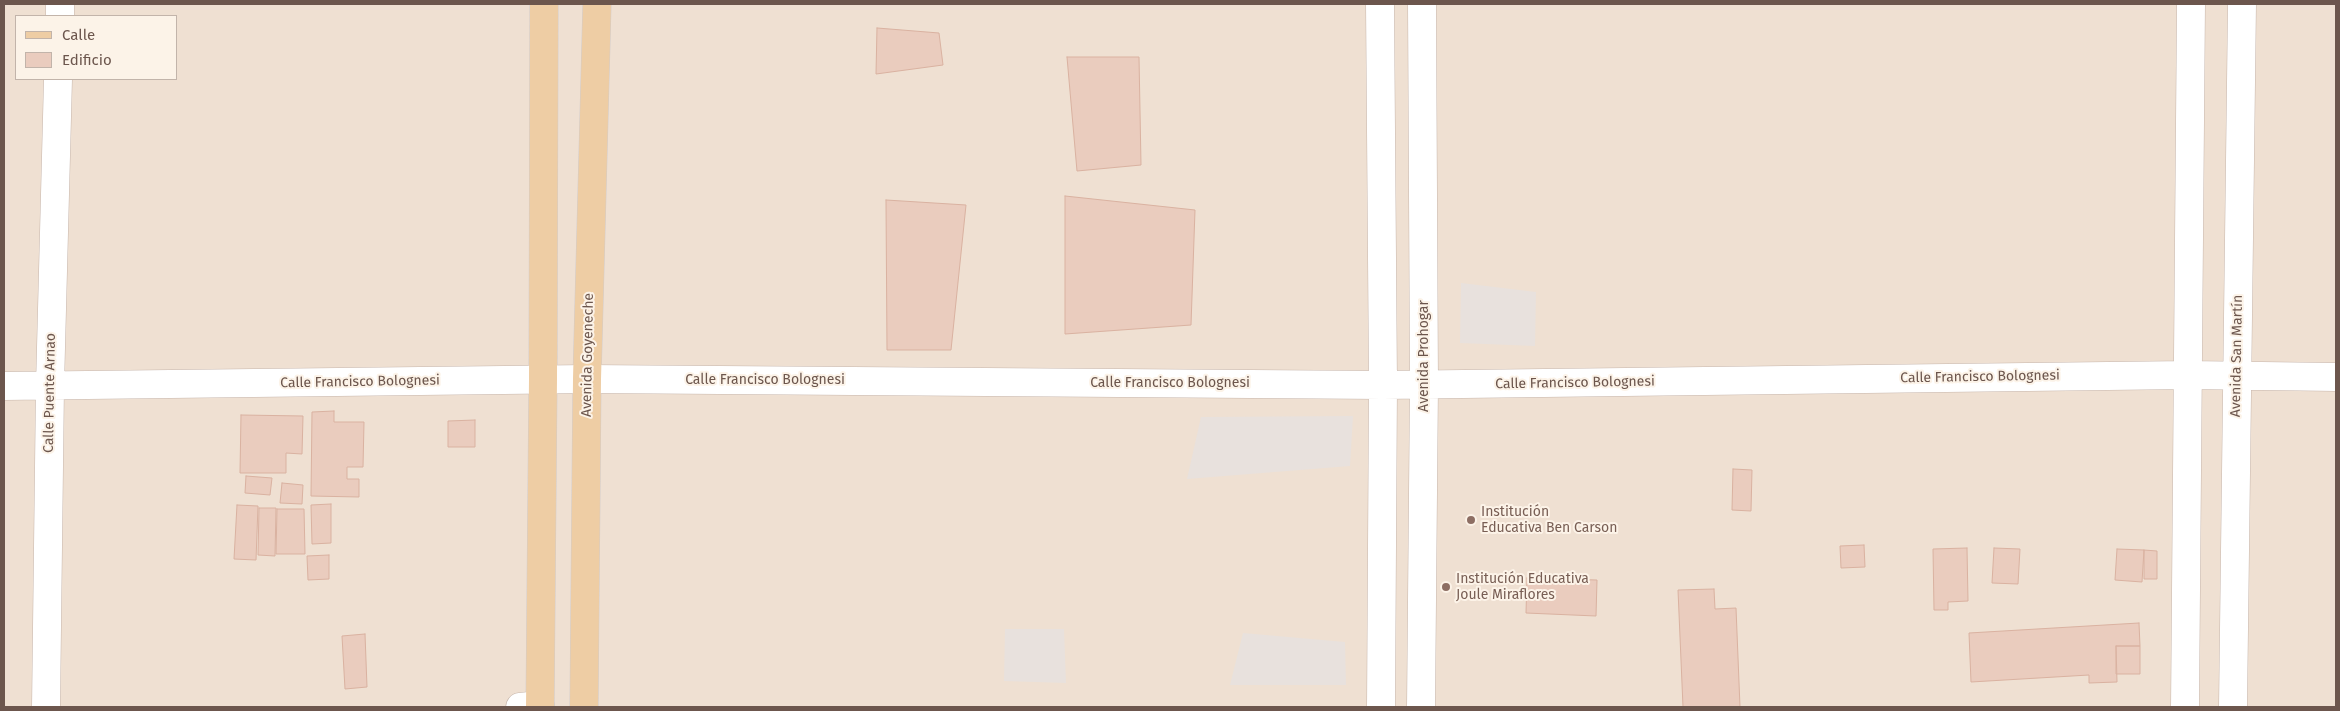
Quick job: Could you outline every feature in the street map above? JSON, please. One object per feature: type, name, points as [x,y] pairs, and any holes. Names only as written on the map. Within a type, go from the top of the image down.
[{"type":"main road","points":[[533,707],[543,379],[544,4]]},
{"type":"main road","name":"Avenida Goyeneche","points":[[584,707],[587,379],[597,4]]},
{"type":"street","points":[[1380,4],[1383,385],[1381,707]]},
{"type":"street","name":"Avenida Prohogar","points":[[1421,707],[1424,385],[1422,4]]},
{"type":"street","points":[[2185,707],[2191,4]]},
{"type":"street","name":"Avenida San Martín","points":[[2233,707],[2242,4]]},
{"type":"street","name":"Calle Puente Arnao","points":[[46,707],[50,386],[58,80]]},
{"type":"street","name":"Calle Francisco Bolognesi","points":[[4,386],[543,379],[1424,385],[2188,375],[2336,378]]},
{"type":"shaded area","points":[[4,4],[2336,4],[2336,707],[4,707]]},
{"type":"shaded area","points":[[1461,283],[1536,292],[1535,346],[1460,343]]},
{"type":"shaded area","points":[[1353,416],[1350,466],[1187,479],[1201,417]]},
{"type":"shaded area","points":[[1005,629],[1064,629],[1066,683],[1004,681]]},
{"type":"shaded area","points":[[1243,633],[1345,642],[1346,685],[1230,685]]},
{"type":"building","points":[[877,28],[939,33],[943,65],[876,74]]},
{"type":"building","points":[[1067,57],[1139,57],[1141,165],[1077,171]]},
{"type":"building","points":[[1065,196],[1195,210],[1191,325],[1065,334]]},
{"type":"building","points":[[886,200],[966,205],[951,350],[887,350]]},
{"type":"building","points":[[334,411],[334,422],[364,422],[363,467],[347,467],[347,479],[359,479],[359,497],[311,496],[312,412]]},
{"type":"building","points":[[241,415],[303,416],[302,454],[286,453],[286,473],[240,473]]},
{"type":"building","points":[[475,420],[475,447],[448,447],[448,421]]},
{"type":"building","points":[[1733,469],[1752,470],[1751,511],[1732,510]]},
{"type":"building","points":[[246,476],[272,478],[270,495],[245,493]]},
{"type":"building","points":[[282,483],[303,485],[302,504],[280,503]]},
{"type":"building","points":[[331,504],[331,543],[312,544],[311,505]]},
{"type":"building","points":[[237,505],[258,506],[256,560],[234,559]]},
{"type":"building","points":[[259,508],[276,508],[275,556],[258,555]]},
{"type":"building","points":[[277,509],[304,509],[305,554],[276,554]]},
{"type":"building","points":[[1864,545],[1865,567],[1841,568],[1840,546]]},
{"type":"building","points":[[1967,548],[1968,601],[1948,602],[1948,610],[1934,610],[1933,549]]},
{"type":"building","points":[[1994,548],[2020,549],[2018,584],[1992,583]]},
{"type":"building","points":[[2117,549],[2144,550],[2142,582],[2115,580]]},
{"type":"building","points":[[2144,550],[2157,551],[2157,579],[2144,579]]},
{"type":"building","points":[[329,555],[329,579],[308,580],[307,556]]},
{"type":"building","points":[[1527,578],[1597,580],[1596,616],[1526,613]]},
{"type":"building","points":[[1714,589],[1715,609],[1736,608],[1740,707],[1683,707],[1678,590]]},
{"type":"building","points":[[2139,623],[2140,646],[2116,646],[2117,682],[2089,683],[2089,675],[1971,682],[1969,633]]},
{"type":"building","points":[[365,634],[367,687],[345,689],[342,636]]},
{"type":"building","points":[[2116,646],[2140,646],[2140,674],[2116,674]]},
{"type":"place","name":"Institución Educativa Ben Carson","points":[[1471,520]]},
{"type":"place","name":"Institución Educativa Joule Miraflores","points":[[1446,587]]}]
